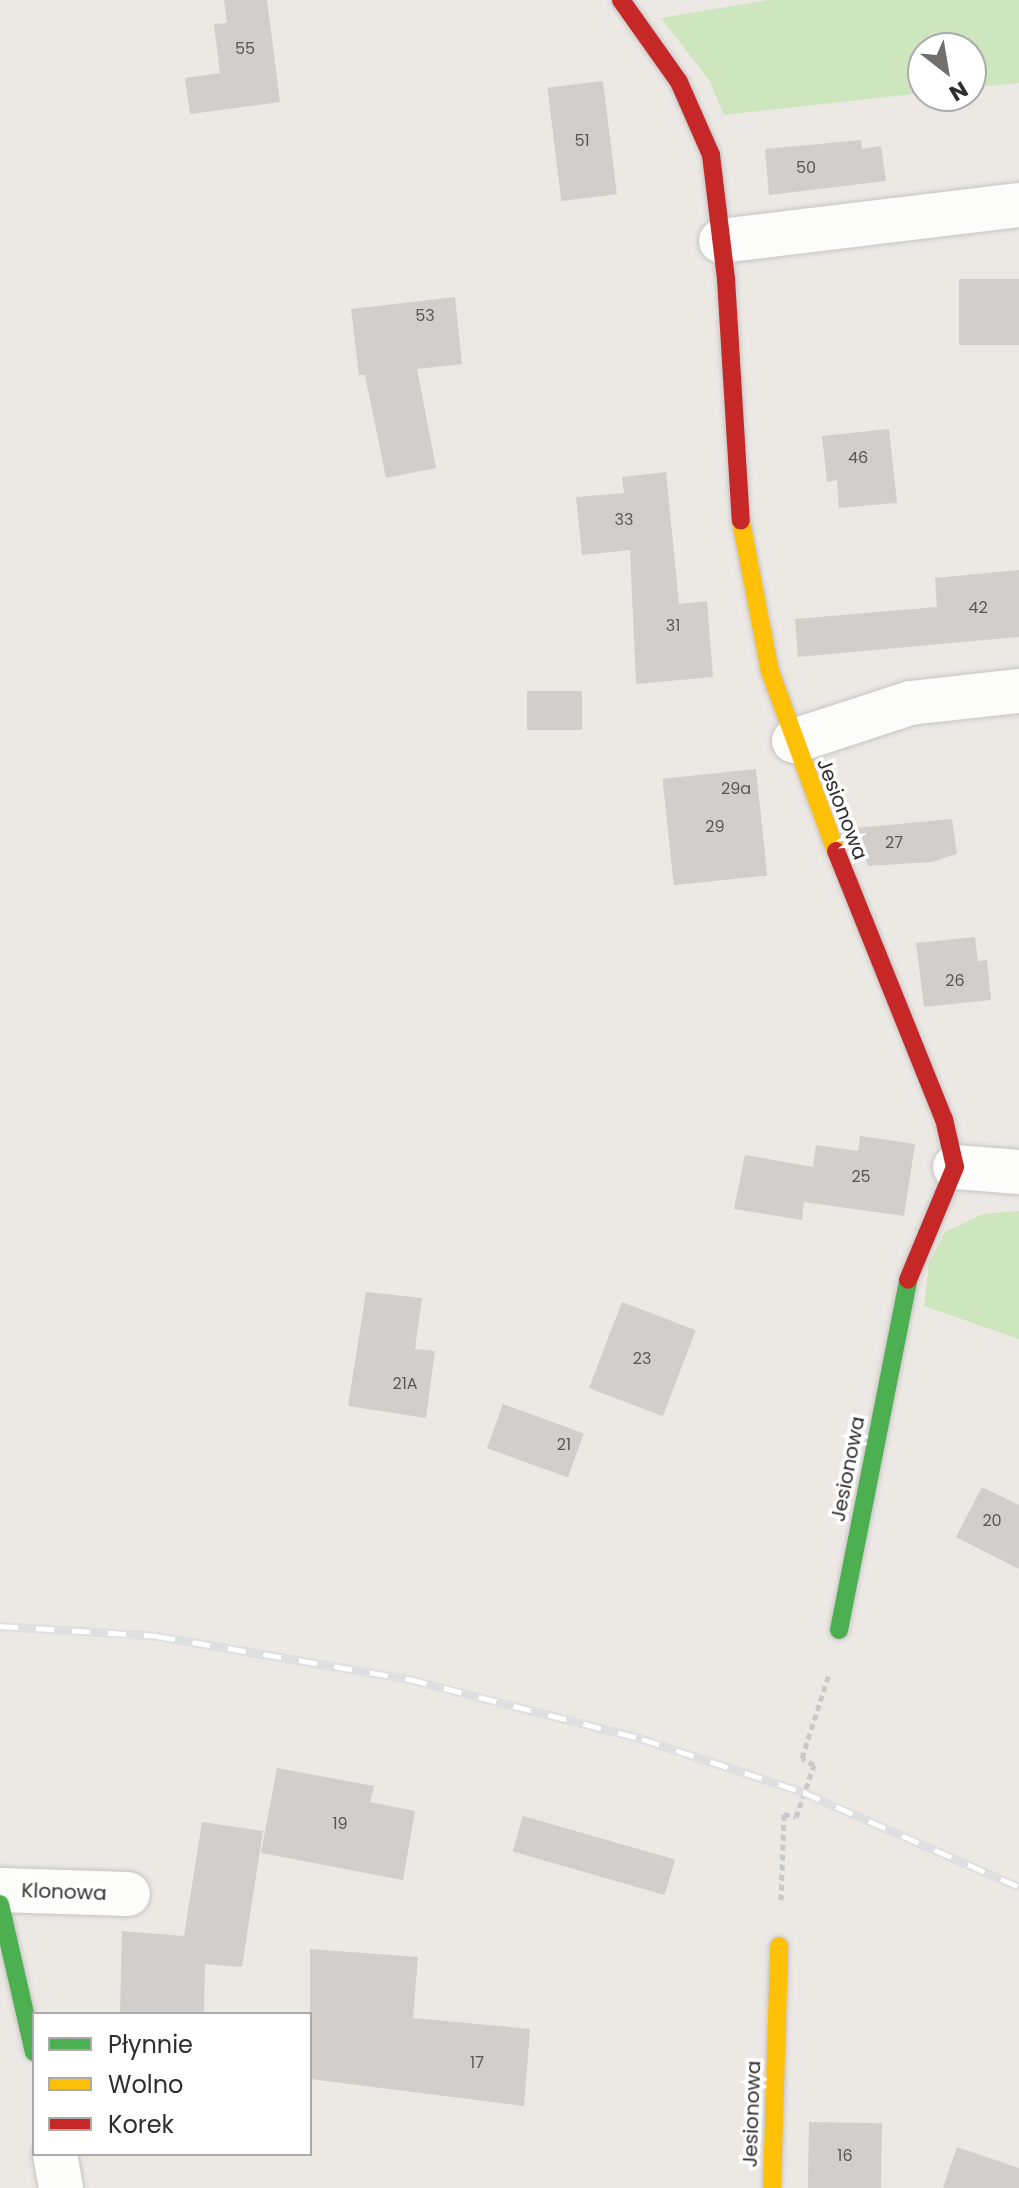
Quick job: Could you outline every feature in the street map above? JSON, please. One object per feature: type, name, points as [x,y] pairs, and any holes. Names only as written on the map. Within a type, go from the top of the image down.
[{"type":"street","name":"Jesionowa","points":[[621,0],[679,82],[711,155],[721,241],[735,492],[770,671],[794,741],[944,1119],[955,1167],[912,1260],[839,1630]]},
{"type":"street","points":[[721,241],[1019,205]]},
{"type":"street","points":[[794,741],[910,703],[1019,691]]},
{"type":"street","points":[[955,1167],[1019,1172]]},
{"type":"street","name":"Klonowa","points":[[0,1890],[128,1894]]},
{"type":"street","name":"Klonowa","points":[[0,1904],[32,2043]]},
{"type":"street","name":"Jesionowa","points":[[772,2188],[779,1946]]},
{"type":"street","points":[[55,2156],[61,2188]]},
{"type":"path","points":[[779,1946],[784,1814],[796,1817],[814,1765],[802,1758],[821,1714],[839,1630]]},
{"type":"green space","points":[[768,0],[1019,0],[1019,83],[987,86],[987,32],[907,32],[907,95],[724,115],[709,80],[661,18]]},
{"type":"green space","points":[[1019,1211],[1019,1339],[924,1306],[929,1263],[945,1232],[983,1214]]},
{"type":"building","points":[[224,0],[267,0],[280,102],[190,114],[185,78],[220,73],[214,24],[227,23]]},
{"type":"building","points":[[603,81],[617,194],[561,201],[547,88]]},
{"type":"building","points":[[861,140],[862,149],[881,146],[886,181],[769,195],[765,149]]},
{"type":"building","points":[[959,279],[1019,279],[1019,345],[959,345]]},
{"type":"building","points":[[455,297],[462,364],[417,369],[436,468],[386,478],[365,375],[359,375],[351,309]]},
{"type":"building","points":[[889,429],[897,503],[839,508],[837,480],[827,482],[822,436]]},
{"type":"building","points":[[666,472],[679,604],[707,601],[713,677],[636,684],[630,550],[582,555],[576,497],[624,493],[622,477]]},
{"type":"building","points":[[1019,570],[1019,637],[798,657],[795,619],[937,607],[935,578]]},
{"type":"building","points":[[527,691],[582,691],[582,730],[527,730]]},
{"type":"building","points":[[756,769],[767,875],[674,885],[663,779]]},
{"type":"building","points":[[952,819],[957,854],[931,862],[868,866],[856,828]]},
{"type":"building","points":[[975,937],[978,961],[987,960],[991,1000],[924,1007],[916,943]]},
{"type":"building","points":[[860,1136],[915,1144],[904,1216],[804,1202],[802,1220],[734,1209],[745,1155],[813,1167],[816,1145],[858,1151]]},
{"type":"building","points":[[366,1292],[422,1298],[415,1349],[435,1351],[426,1418],[348,1406]]},
{"type":"building","points":[[622,1302],[696,1330],[663,1416],[589,1388]]},
{"type":"building","points":[[503,1404],[584,1433],[568,1478],[487,1448]]},
{"type":"building","points":[[982,1487],[1019,1505],[1019,1569],[956,1537]]},
{"type":"building","points":[[277,1768],[374,1786],[370,1802],[415,1811],[403,1880],[261,1853]]},
{"type":"building","points":[[523,1816],[675,1860],[665,1895],[513,1852]]},
{"type":"building","points":[[202,1822],[263,1831],[242,1967],[205,1964],[204,2012],[120,2012],[122,1931],[184,1936]]},
{"type":"building","points":[[310,1949],[418,1957],[413,2018],[530,2029],[524,2106],[312,2079]]},
{"type":"building","points":[[809,2122],[882,2123],[881,2188],[808,2188]]},
{"type":"building","points":[[957,2147],[1019,2168],[1019,2188],[943,2188]]},
{"type":"railway","points":[[0,1626],[157,1636],[409,1679],[642,1739],[803,1792],[1019,1887]]},
{"type":"traffic: fast","points":[[839,1630],[908,1280]]},
{"type":"traffic: fast","points":[[0,1904],[32,2043]]},
{"type":"traffic: slow","points":[[741,521],[770,671],[836,851]]},
{"type":"traffic: slow","points":[[772,2188],[779,1946]]},
{"type":"traffic: jam","points":[[621,0],[679,82],[711,155],[726,279],[741,521]]},
{"type":"traffic: jam","points":[[836,851],[944,1119],[955,1167],[908,1280]]}]
